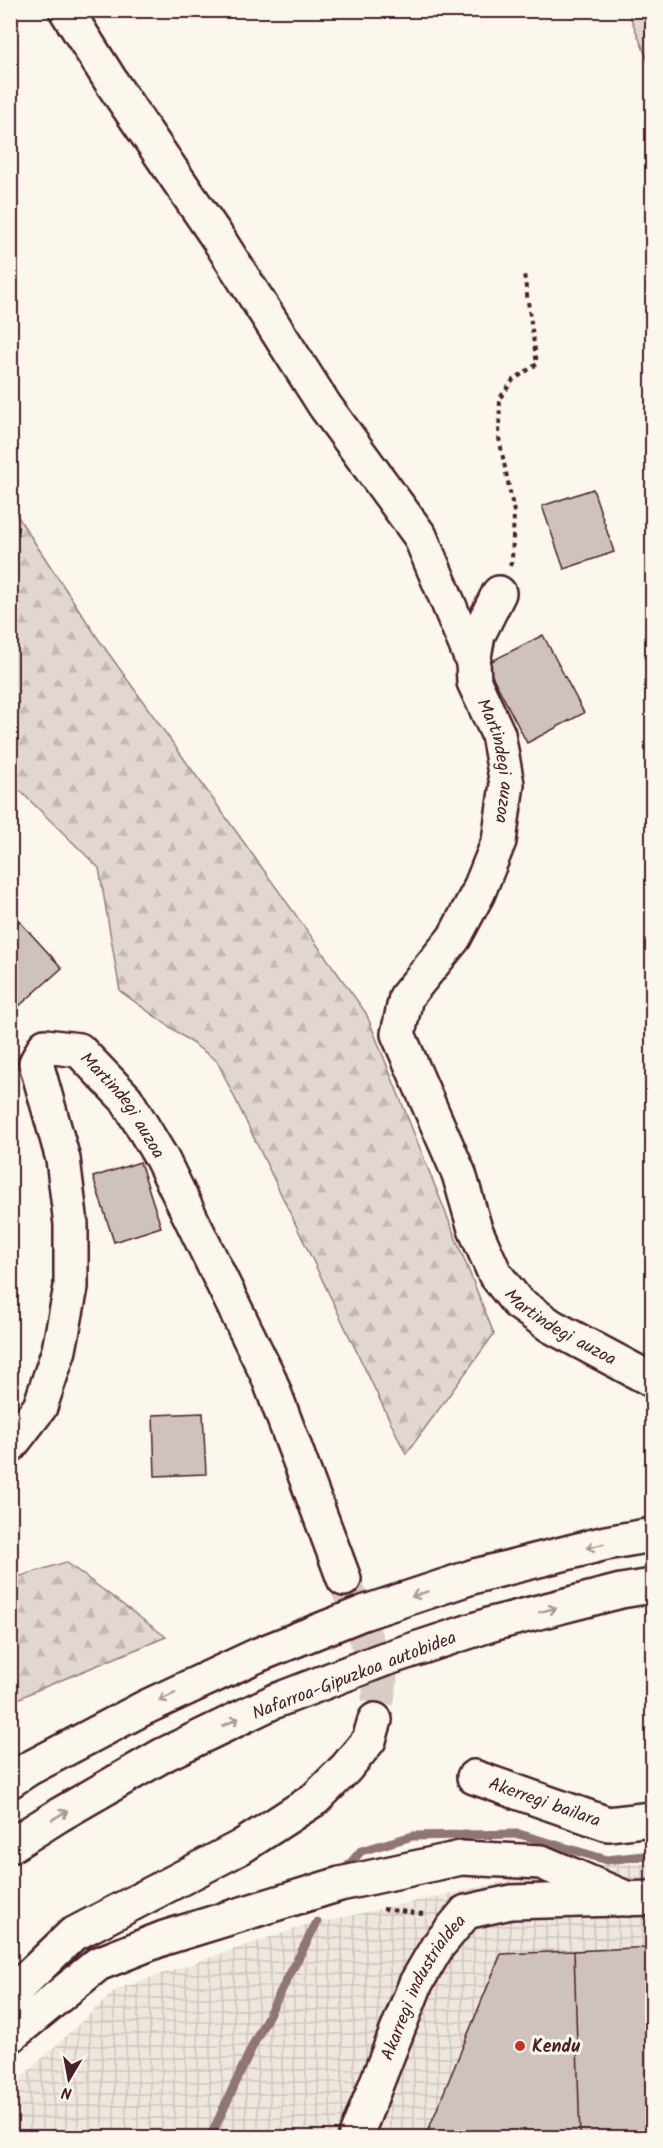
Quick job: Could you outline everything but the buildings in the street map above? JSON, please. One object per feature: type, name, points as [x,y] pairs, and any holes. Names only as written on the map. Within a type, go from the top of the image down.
[{"type":"main road","points":[[66,10],[114,86],[219,240],[325,406],[420,536],[472,662]]},
{"type":"main road","name":"Martindegi auzoa","points":[[499,593],[478,635],[472,662],[474,682],[498,734],[507,784],[500,841],[454,938],[406,997],[398,1034],[459,1174],[475,1229],[495,1274],[517,1302],[551,1326],[652,1380]]},
{"type":"main road","name":"Martindegi auzoa","points":[[10,1446],[40,1407],[60,1350],[71,1287],[71,1224],[63,1159],[36,1063],[45,1046],[79,1050],[126,1099],[162,1159],[267,1376],[344,1579]]},
{"type":"main road","points":[[10,1780],[144,1708],[258,1655],[363,1613],[476,1576],[606,1543],[652,1535]]},
{"type":"main road","name":"Nafarroa-Gipuzkoa autobidea","points":[[10,1846],[163,1755],[275,1701],[382,1660],[492,1624],[621,1591],[652,1586]]},
{"type":"main road","points":[[10,1995],[72,1935],[241,1847],[315,1799],[346,1768],[369,1740],[375,1720]]},
{"type":"main road","name":"Akerregi bailara","points":[[474,1777],[608,1824],[652,1819]]},
{"type":"main road","points":[[10,2036],[98,1964],[164,1938],[340,1884],[460,1858],[541,1862],[640,1898]]},
{"type":"main road","name":"Akarregi industrialdea","points":[[355,2138],[416,1983],[437,1947],[466,1912],[511,1902],[640,1898]]},
{"type":"path","points":[[499,593],[512,560],[514,513],[499,438],[500,398],[513,380],[537,364],[524,274]]},
{"type":"shaded area","points":[[652,1863],[652,2137],[11,2138],[11,2087],[117,1989],[303,1926],[576,1866]]},
{"type":"green space","points":[[628,11],[652,11],[652,71]]},
{"type":"green space","points":[[10,505],[99,640],[366,1013],[494,1334],[406,1454],[217,1061],[120,991],[99,868],[11,782]]},
{"type":"green space","points":[[66,1562],[166,1637],[11,1703],[11,1579]]},
{"type":"waterway","points":[[342,1873],[361,1851],[413,1836],[519,1834],[607,1860],[652,1855]]},
{"type":"waterway","points":[[210,2138],[254,2043],[317,1922]]},
{"type":"tunnel","points":[[344,1579],[381,1679],[375,1720]]},
{"type":"place","name":"Kendu","points":[[520,2046]]}]
